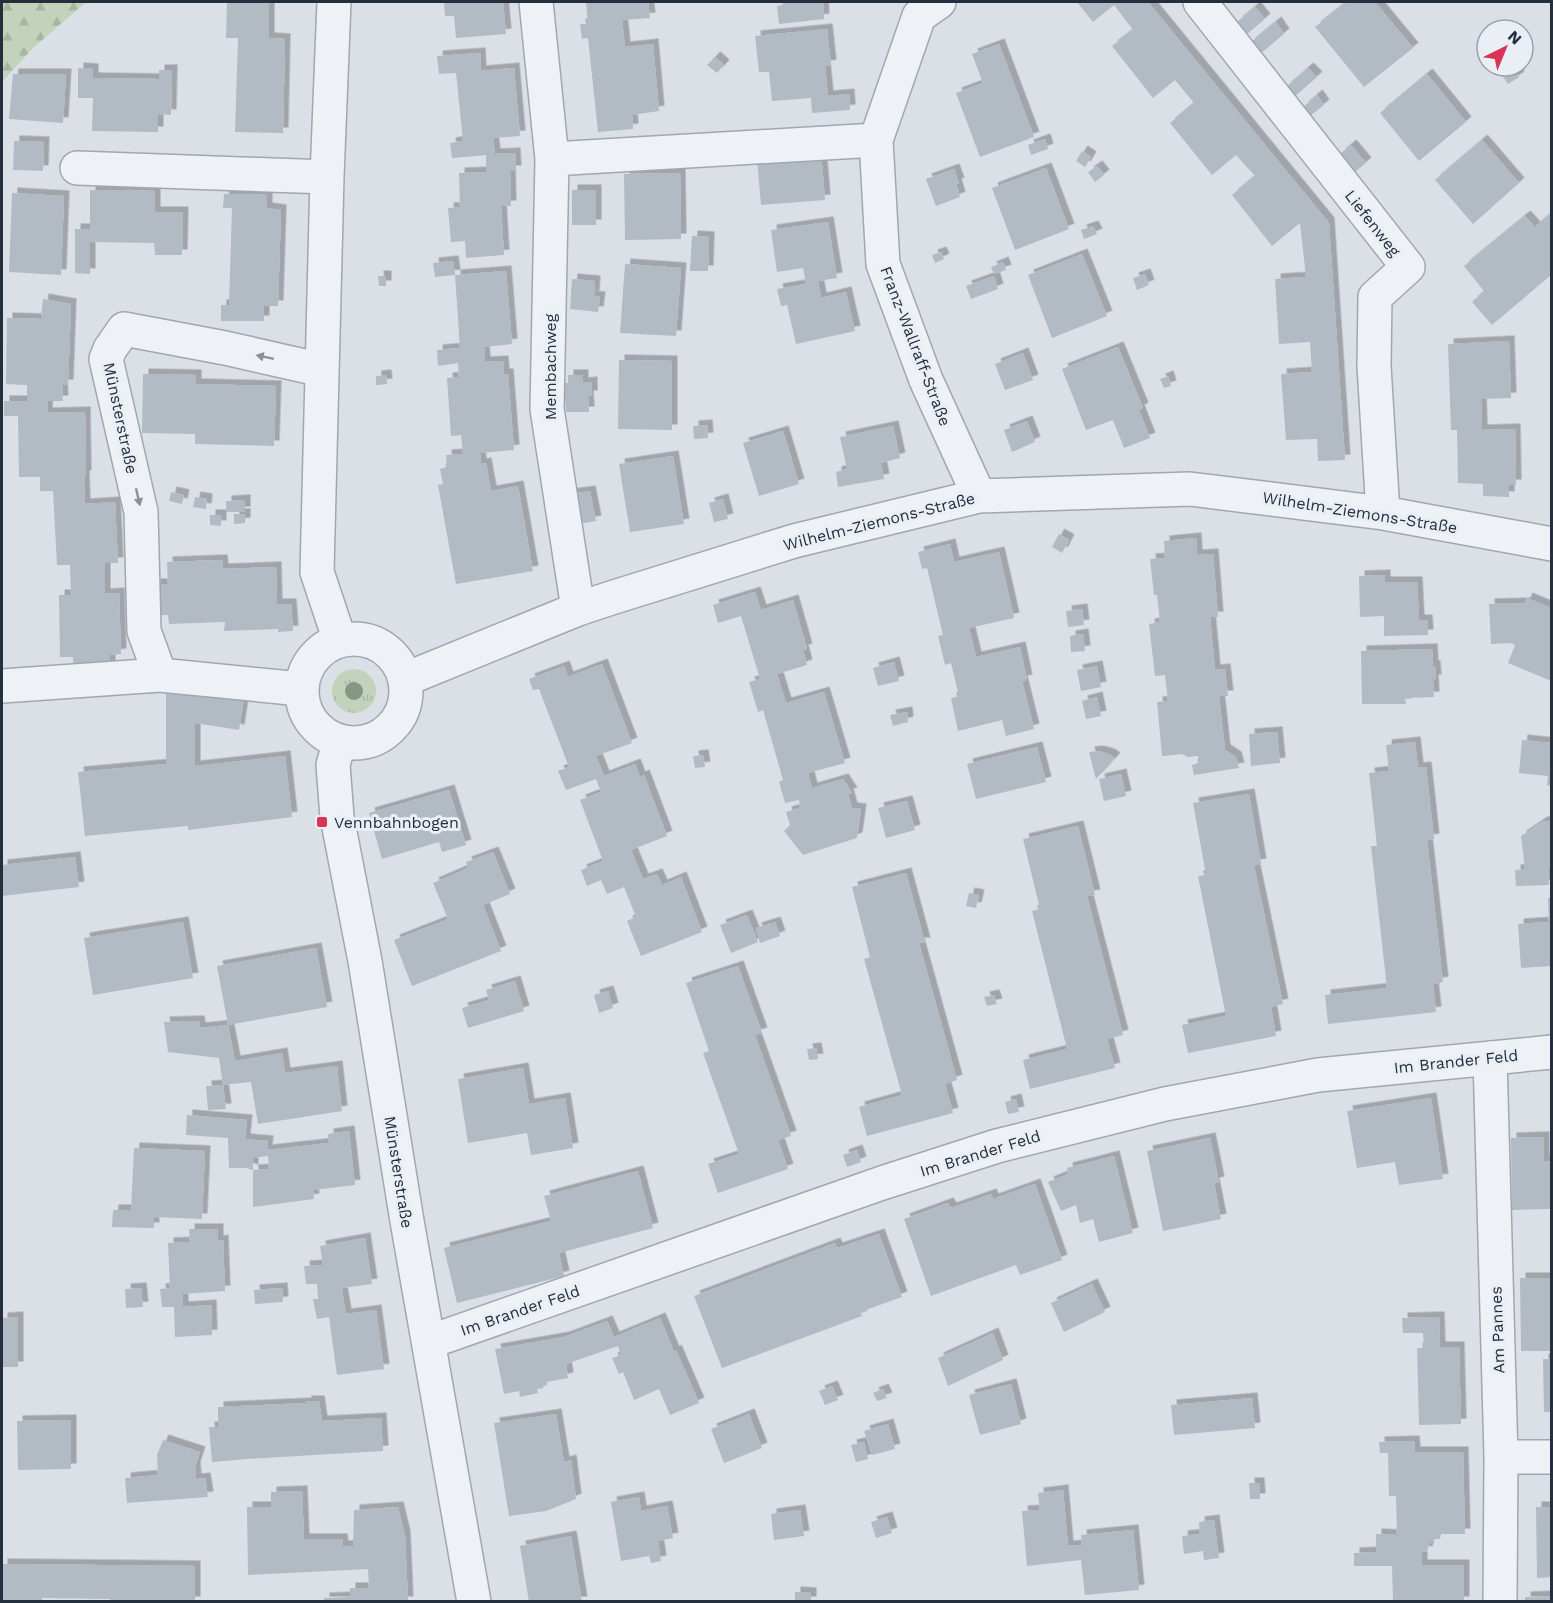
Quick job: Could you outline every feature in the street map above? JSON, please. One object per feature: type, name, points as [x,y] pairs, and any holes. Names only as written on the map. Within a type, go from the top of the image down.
[{"type":"street","points":[[334,2],[317,572],[340,641]]},
{"type":"street","name":"Membachweg","points":[[536,2],[552,159],[547,409],[578,609]]},
{"type":"street","name":"Liefenweg","points":[[1200,2],[1408,267],[1375,297],[1374,366],[1383,513]]},
{"type":"street","name":"Franz-Wallraff-Straße","points":[[923,6],[876,140],[883,264],[926,380],[979,496]]},
{"type":"street","points":[[552,159],[876,140]]},
{"type":"street","points":[[77,168],[327,177]]},
{"type":"street","name":"Münsterstraße","points":[[160,675],[144,631],[141,512],[106,359],[110,349],[124,329],[225,348],[322,370]]},
{"type":"street","name":"Wilhelm-Ziemons-Straße","points":[[406,679],[578,609],[794,541],[979,496],[1190,489],[1383,513],[1551,544]]},
{"type":"street","points":[[364,640],[385,649],[399,664],[406,679],[406,702],[392,726],[367,743],[339,743],[318,730],[305,710],[301,689],[304,672],[325,647],[340,641],[364,640]]},
{"type":"street","points":[[2,686],[160,675],[301,689]]},
{"type":"street","name":"Münsterstraße","points":[[339,743],[333,765],[337,817],[364,961],[474,1602]]},
{"type":"street","name":"Im Brander Feld","points":[[429,1342],[882,1183],[997,1146],[1165,1104],[1318,1075],[1551,1052]]},
{"type":"street","name":"Am Pannes","points":[[1490,1058],[1501,1457],[1500,1602]]},
{"type":"street","points":[[1501,1457],[1551,1457]]},
{"type":"green space","points":[[2,2],[86,2],[33,48],[2,82]]},
{"type":"green space","points":[[354,669],[370,675],[376,691],[370,707],[354,713],[338,707],[332,691],[338,675]]},
{"type":"building","points":[[227,2],[269,2],[269,38],[285,39],[283,133],[235,132],[238,38],[226,38]]},
{"type":"building","points":[[444,2],[503,2],[506,34],[456,38],[454,16],[445,16]]},
{"type":"building","points":[[586,2],[648,2],[650,18],[622,20],[625,47],[653,44],[659,111],[632,115],[633,129],[598,132],[588,38],[582,39],[580,24],[588,24]]},
{"type":"building","points":[[783,2],[823,2],[824,19],[779,24],[777,6],[784,5]]},
{"type":"building","points":[[1077,2],[1148,2],[1329,223],[1345,460],[1318,461],[1317,439],[1286,440],[1281,374],[1312,372],[1310,342],[1279,344],[1275,279],[1306,277],[1300,223],[1272,246],[1232,195],[1255,176],[1236,155],[1212,175],[1170,123],[1194,103],[1175,80],[1153,98],[1112,46],[1133,30],[1114,5],[1093,22]]},
{"type":"building","points":[[1347,2],[1375,2],[1413,48],[1364,87],[1315,27]]},
{"type":"building","points":[[1255,7],[1265,19],[1247,34],[1237,22]]},
{"type":"building","points":[[1276,22],[1284,34],[1260,54],[1250,43]]},
{"type":"building","points":[[827,29],[831,65],[825,66],[828,96],[849,94],[850,110],[812,113],[811,98],[772,101],[769,72],[759,72],[755,36]]},
{"type":"building","points":[[999,44],[1034,137],[980,157],[956,93],[983,83],[972,54]]},
{"type":"building","points":[[480,53],[481,71],[514,68],[520,136],[493,138],[495,154],[515,153],[516,171],[510,171],[511,206],[501,206],[504,255],[466,258],[465,241],[451,242],[448,208],[460,207],[459,173],[486,172],[486,155],[452,158],[450,143],[463,141],[456,73],[439,74],[437,56]]},
{"type":"building","points":[[715,57],[724,65],[717,73],[707,65]]},
{"type":"building","points":[[78,68],[93,69],[93,78],[159,79],[159,70],[172,70],[171,115],[158,114],[158,132],[92,131],[93,98],[78,98]]},
{"type":"building","points":[[1308,68],[1317,77],[1295,96],[1286,87]]},
{"type":"building","points":[[13,74],[66,74],[63,123],[9,119]]},
{"type":"building","points":[[1427,74],[1466,122],[1419,161],[1380,113]]},
{"type":"building","points":[[1504,78],[1517,78],[1508,84]]},
{"type":"building","points":[[1317,95],[1324,105],[1310,116],[1303,107]]},
{"type":"building","points":[[1045,139],[1048,149],[1031,155],[1028,145]]},
{"type":"building","points":[[1482,140],[1519,183],[1473,224],[1435,180]]},
{"type":"building","points":[[14,141],[44,142],[43,171],[13,170]]},
{"type":"building","points":[[1351,145],[1366,163],[1355,172],[1340,154]]},
{"type":"building","points":[[1082,151],[1091,157],[1085,167],[1076,161]]},
{"type":"building","points":[[821,153],[825,200],[761,205],[757,158]]},
{"type":"building","points":[[1097,166],[1104,175],[1095,182],[1088,172]]},
{"type":"building","points":[[1046,168],[1069,229],[1015,250],[992,188]]},
{"type":"building","points":[[954,169],[959,183],[956,184],[960,197],[936,206],[926,179]]},
{"type":"building","points":[[680,173],[681,239],[625,240],[624,174]]},
{"type":"building","points":[[90,190],[155,191],[155,212],[183,212],[182,255],[155,255],[154,243],[90,242],[90,274],[75,273],[75,229],[90,229]]},
{"type":"building","points":[[572,190],[596,190],[596,225],[572,225]]},
{"type":"building","points":[[12,193],[64,196],[61,275],[9,272]]},
{"type":"building","points":[[224,194],[267,195],[267,208],[281,210],[278,306],[264,306],[264,321],[221,321],[221,305],[229,305],[232,208],[223,208]]},
{"type":"building","points":[[1551,213],[1551,275],[1492,325],[1472,302],[1484,291],[1464,266],[1525,216],[1535,227]]},
{"type":"building","points":[[828,222],[837,278],[818,281],[821,298],[846,292],[855,331],[796,344],[787,305],[781,306],[777,289],[806,284],[803,268],[777,272],[771,230]]},
{"type":"building","points":[[1093,226],[1097,234],[1084,239],[1081,230]]},
{"type":"building","points":[[692,236],[709,237],[708,271],[690,271]]},
{"type":"building","points":[[941,252],[944,259],[935,263],[932,255]]},
{"type":"building","points":[[1082,254],[1107,316],[1052,338],[1028,275]]},
{"type":"building","points":[[453,261],[455,275],[435,277],[433,263]]},
{"type":"building","points":[[1003,262],[1006,270],[994,274],[991,267]]},
{"type":"building","points":[[625,264],[681,268],[676,336],[620,333]]},
{"type":"building","points":[[506,271],[512,344],[484,347],[485,362],[503,361],[504,374],[508,374],[514,450],[480,453],[481,464],[486,463],[491,491],[518,486],[533,571],[456,584],[438,485],[443,484],[440,469],[447,467],[446,455],[463,454],[461,435],[451,436],[447,378],[459,377],[458,363],[438,366],[437,350],[460,348],[455,275]]},
{"type":"building","points":[[1145,274],[1149,285],[1137,290],[1133,278]]},
{"type":"building","points":[[378,276],[386,276],[386,286],[379,286]]},
{"type":"building","points":[[994,276],[998,289],[971,299],[966,286]]},
{"type":"building","points":[[572,279],[595,281],[594,296],[588,296],[600,297],[598,312],[570,309]]},
{"type":"building","points":[[43,299],[71,304],[68,385],[62,385],[63,401],[48,401],[47,413],[85,412],[85,504],[115,502],[118,563],[105,563],[105,594],[119,593],[121,654],[110,655],[110,675],[74,676],[73,657],[60,657],[59,595],[71,595],[70,565],[57,565],[53,491],[40,491],[40,477],[19,477],[18,416],[4,416],[4,401],[27,401],[27,385],[6,384],[7,318],[41,319]]},
{"type":"building","points":[[1509,341],[1511,398],[1481,399],[1482,430],[1515,429],[1516,485],[1509,485],[1509,497],[1483,496],[1483,484],[1458,483],[1457,430],[1451,430],[1448,344]]},
{"type":"building","points":[[1118,347],[1143,408],[1139,410],[1150,438],[1124,448],[1113,420],[1086,430],[1062,369]]},
{"type":"building","points":[[1023,353],[1033,380],[1005,390],[995,364]]},
{"type":"building","points":[[619,360],[672,361],[672,430],[618,429]]},
{"type":"building","points":[[143,374],[196,375],[196,384],[276,386],[274,446],[195,444],[195,434],[142,433]]},
{"type":"building","points":[[386,375],[387,384],[376,385],[376,376]]},
{"type":"building","points":[[568,375],[583,375],[583,383],[592,382],[592,396],[588,396],[589,412],[566,412],[564,383],[568,383]]},
{"type":"building","points":[[1168,376],[1171,386],[1164,388],[1160,379]]},
{"type":"building","points":[[1027,421],[1035,442],[1012,452],[1004,430]]},
{"type":"building","points":[[707,425],[708,438],[694,439],[693,426]]},
{"type":"building","points":[[893,426],[900,458],[881,463],[884,479],[838,487],[836,472],[847,469],[840,437]]},
{"type":"building","points":[[783,431],[799,484],[759,496],[743,443]]},
{"type":"building","points":[[673,456],[684,524],[630,532],[619,464]]},
{"type":"building","points":[[590,491],[596,521],[573,525],[568,494]]},
{"type":"building","points":[[171,492],[184,495],[182,504],[169,501]]},
{"type":"building","points":[[195,497],[207,499],[206,509],[193,507]]},
{"type":"building","points":[[723,499],[728,519],[714,522],[709,503]]},
{"type":"building","points":[[245,500],[245,512],[226,512],[226,501]]},
{"type":"building","points":[[234,514],[245,514],[245,523],[234,524]]},
{"type":"building","points":[[210,515],[221,515],[221,526],[210,525]]},
{"type":"building","points":[[1059,534],[1069,540],[1062,553],[1052,547]]},
{"type":"building","points":[[1196,538],[1197,555],[1213,554],[1218,617],[1210,617],[1215,670],[1225,669],[1228,696],[1219,696],[1225,750],[1236,757],[1239,768],[1194,775],[1192,765],[1198,763],[1198,756],[1187,757],[1183,754],[1162,756],[1157,702],[1168,701],[1165,675],[1155,676],[1149,624],[1160,622],[1150,559],[1165,558],[1164,541]]},
{"type":"building","points":[[950,544],[954,562],[999,552],[1014,618],[969,628],[976,657],[1020,647],[1027,680],[1022,681],[1034,729],[1006,736],[1002,720],[958,731],[951,698],[959,696],[951,663],[945,665],[938,636],[943,635],[927,568],[922,569],[918,552]]},
{"type":"building","points":[[222,560],[223,569],[276,567],[277,604],[291,604],[293,631],[278,632],[278,629],[224,631],[225,622],[169,624],[168,615],[156,615],[155,584],[168,584],[167,562]]},
{"type":"building","points":[[1385,575],[1385,582],[1417,582],[1419,620],[1427,620],[1428,635],[1384,636],[1384,616],[1360,617],[1359,576]]},
{"type":"building","points":[[755,592],[761,610],[793,600],[807,649],[803,650],[807,665],[777,674],[786,703],[824,692],[845,763],[808,773],[812,788],[843,779],[852,793],[848,794],[852,808],[861,809],[857,838],[803,855],[784,831],[790,825],[786,812],[800,808],[799,800],[785,803],[779,782],[783,780],[763,710],[758,712],[749,682],[760,679],[741,616],[718,623],[713,605]]},
{"type":"building","points":[[1527,598],[1551,608],[1551,681],[1508,663],[1515,645],[1491,644],[1489,604],[1525,603]]},
{"type":"building","points":[[1082,609],[1084,625],[1068,627],[1066,611]]},
{"type":"building","points":[[1083,634],[1085,651],[1071,652],[1070,636]]},
{"type":"building","points":[[1432,649],[1436,680],[1433,680],[1434,697],[1405,698],[1406,704],[1362,704],[1361,651]]},
{"type":"building","points":[[894,662],[899,681],[878,686],[873,668]]},
{"type":"building","points":[[602,664],[632,743],[596,756],[604,776],[635,764],[640,777],[644,775],[667,836],[631,850],[643,879],[657,874],[662,885],[681,877],[702,932],[641,956],[627,921],[636,917],[624,887],[607,894],[601,880],[587,886],[581,870],[603,861],[580,800],[601,792],[596,779],[566,790],[558,771],[569,767],[539,689],[533,690],[529,679],[564,666],[568,677]]},
{"type":"building","points":[[1097,666],[1101,687],[1081,691],[1077,670]]},
{"type":"building","points":[[166,685],[244,698],[239,730],[195,723],[195,766],[285,756],[292,817],[188,830],[188,826],[85,836],[78,772],[166,764]]},
{"type":"building","points":[[1097,697],[1101,716],[1086,719],[1082,701]]},
{"type":"building","points":[[907,712],[908,722],[893,726],[890,715]]},
{"type":"building","points":[[1277,732],[1280,763],[1251,766],[1249,734]]},
{"type":"building","points":[[1522,740],[1551,743],[1551,786],[1547,785],[1548,776],[1519,773]]},
{"type":"building","points":[[1415,742],[1418,768],[1426,767],[1434,839],[1427,840],[1443,982],[1433,984],[1436,1012],[1328,1024],[1325,995],[1387,988],[1371,846],[1377,846],[1369,773],[1389,771],[1386,745]]},
{"type":"building","points":[[1037,747],[1046,782],[976,799],[967,764]]},
{"type":"building","points":[[1098,751],[1115,758],[1096,779],[1089,752]]},
{"type":"building","points":[[703,755],[705,767],[695,768],[693,756]]},
{"type":"building","points":[[1121,774],[1126,796],[1104,801],[1099,779]]},
{"type":"building","points":[[449,790],[466,845],[442,852],[439,842],[382,859],[369,813]]},
{"type":"building","points":[[1249,794],[1261,864],[1254,865],[1283,1004],[1271,1007],[1276,1036],[1188,1053],[1182,1025],[1226,1016],[1198,876],[1206,875],[1193,803]]},
{"type":"building","points":[[907,801],[915,830],[886,838],[878,808]]},
{"type":"building","points":[[1551,821],[1549,885],[1516,886],[1515,870],[1525,869],[1521,836],[1542,822]]},
{"type":"building","points":[[1078,826],[1095,895],[1087,896],[1123,1035],[1107,1039],[1115,1068],[1030,1089],[1023,1060],[1067,1049],[1032,911],[1040,909],[1023,839]]},
{"type":"building","points":[[493,852],[510,894],[483,905],[501,951],[412,986],[394,940],[448,919],[433,883],[468,868],[466,862]]},
{"type":"building","points":[[75,857],[79,887],[2,896],[2,865]]},
{"type":"building","points":[[906,873],[925,943],[919,943],[957,1080],[945,1084],[953,1113],[867,1136],[859,1107],[902,1095],[864,959],[870,957],[852,887]]},
{"type":"building","points":[[969,893],[979,895],[976,908],[966,906]]},
{"type":"building","points":[[1548,898],[1551,898],[1551,966],[1521,968],[1518,924],[1549,922]]},
{"type":"building","points":[[747,915],[758,942],[731,953],[720,925]]},
{"type":"building","points":[[183,922],[193,978],[93,995],[84,938]]},
{"type":"building","points":[[775,922],[780,936],[760,943],[756,928]]},
{"type":"building","points":[[316,948],[327,1007],[228,1025],[217,966]]},
{"type":"building","points":[[738,966],[762,1033],[755,1035],[791,1136],[778,1140],[788,1169],[718,1193],[708,1164],[739,1154],[703,1053],[709,1051],[686,983]]},
{"type":"building","points":[[515,981],[524,1011],[468,1028],[462,1008],[489,1000],[486,990]]},
{"type":"building","points":[[608,991],[613,1008],[599,1013],[594,995]]},
{"type":"building","points":[[994,995],[997,1004],[987,1006],[984,997]]},
{"type":"building","points":[[199,1021],[200,1028],[228,1025],[235,1061],[282,1053],[285,1073],[337,1066],[342,1111],[258,1124],[251,1082],[223,1085],[219,1058],[168,1052],[164,1022]]},
{"type":"building","points":[[816,1048],[818,1059],[809,1060],[807,1049]]},
{"type":"building","points":[[523,1068],[529,1104],[565,1098],[573,1148],[531,1155],[527,1133],[468,1143],[458,1079]]},
{"type":"building","points":[[223,1085],[226,1109],[208,1110],[206,1086]]},
{"type":"building","points":[[1431,1098],[1443,1179],[1399,1185],[1395,1162],[1357,1168],[1347,1111]]},
{"type":"building","points":[[1016,1099],[1019,1112],[1008,1114],[1005,1102]]},
{"type":"building","points":[[187,1115],[247,1120],[245,1139],[268,1141],[267,1150],[329,1143],[328,1134],[349,1131],[355,1185],[313,1190],[314,1199],[253,1207],[253,1170],[229,1168],[228,1138],[186,1135]],"holes":[[[268,1156],[269,1169],[253,1170],[253,1158]]]},
{"type":"building","points":[[1544,1137],[1544,1161],[1551,1161],[1551,1209],[1512,1210],[1511,1138]]},
{"type":"building","points":[[1210,1138],[1219,1182],[1214,1183],[1221,1219],[1163,1231],[1147,1151]]},
{"type":"building","points":[[134,1148],[205,1151],[202,1219],[154,1217],[154,1228],[112,1227],[113,1210],[131,1210]]},
{"type":"building","points":[[857,1150],[861,1162],[847,1167],[843,1155]]},
{"type":"building","points":[[1114,1156],[1133,1233],[1099,1242],[1093,1219],[1080,1223],[1076,1205],[1061,1211],[1048,1182],[1068,1174],[1067,1168]]},
{"type":"building","points":[[638,1171],[653,1228],[559,1253],[564,1276],[457,1303],[444,1248],[551,1221],[544,1196]]},
{"type":"building","points":[[1035,1184],[1062,1260],[1020,1275],[1016,1265],[931,1296],[904,1219],[948,1203],[951,1208],[991,1194],[993,1199]]},
{"type":"building","points":[[189,1229],[218,1229],[218,1241],[223,1240],[225,1291],[183,1294],[183,1307],[211,1305],[212,1335],[175,1337],[174,1307],[162,1307],[160,1289],[170,1288],[168,1243],[190,1242]]},
{"type":"building","points":[[879,1234],[902,1297],[860,1312],[862,1316],[722,1368],[694,1296],[835,1243],[837,1248]]},
{"type":"building","points":[[365,1238],[372,1284],[342,1288],[343,1297],[346,1314],[376,1310],[384,1369],[337,1375],[329,1317],[317,1319],[313,1299],[318,1299],[317,1284],[306,1284],[304,1266],[323,1265],[320,1246]]},
{"type":"building","points":[[1520,1278],[1550,1278],[1551,1351],[1521,1351]]},
{"type":"building","points":[[1092,1284],[1105,1312],[1064,1332],[1051,1303]]},
{"type":"building","points":[[141,1288],[143,1307],[126,1308],[125,1289]]},
{"type":"building","points":[[282,1288],[283,1302],[255,1304],[254,1290]]},
{"type":"building","points":[[18,1317],[18,1367],[2,1367],[2,1318]]},
{"type":"building","points":[[1439,1317],[1440,1347],[1459,1347],[1461,1424],[1419,1425],[1417,1348],[1424,1348],[1423,1333],[1403,1333],[1402,1318]]},
{"type":"building","points":[[660,1318],[699,1403],[670,1415],[659,1389],[634,1400],[623,1372],[619,1374],[612,1358],[621,1355],[618,1346],[566,1364],[568,1378],[547,1382],[547,1385],[537,1388],[538,1393],[520,1397],[519,1391],[504,1394],[495,1349],[564,1337],[607,1321],[614,1337]]},
{"type":"building","points":[[993,1333],[1003,1360],[948,1386],[938,1358]]},
{"type":"building","points":[[1543,1359],[1551,1359],[1551,1412],[1544,1412]]},
{"type":"building","points":[[1011,1384],[1021,1424],[980,1435],[969,1395]]},
{"type":"building","points":[[832,1386],[838,1400],[825,1405],[819,1391]]},
{"type":"building","points":[[883,1389],[887,1398],[877,1401],[873,1393]]},
{"type":"building","points":[[1252,1398],[1255,1428],[1174,1435],[1171,1405]]},
{"type":"building","points":[[305,1401],[319,1401],[322,1421],[381,1418],[383,1451],[212,1462],[209,1427],[218,1427],[218,1407],[307,1403]]},
{"type":"building","points":[[556,1414],[564,1462],[571,1460],[576,1499],[546,1511],[509,1516],[494,1423]]},
{"type":"building","points":[[749,1414],[762,1448],[724,1463],[711,1429]]},
{"type":"building","points":[[71,1420],[71,1469],[18,1470],[17,1421]]},
{"type":"building","points":[[888,1424],[895,1449],[872,1455],[864,1431]]},
{"type":"building","points":[[163,1440],[200,1452],[195,1467],[196,1479],[205,1478],[208,1497],[127,1503],[125,1478],[158,1475],[157,1455]]},
{"type":"building","points":[[1414,1441],[1415,1452],[1463,1452],[1465,1534],[1441,1534],[1440,1539],[1435,1539],[1429,1544],[1427,1552],[1422,1551],[1422,1565],[1464,1565],[1464,1602],[1393,1602],[1392,1566],[1354,1566],[1354,1553],[1376,1552],[1376,1534],[1397,1535],[1396,1496],[1389,1496],[1388,1453],[1380,1453],[1379,1442]]},
{"type":"building","points":[[864,1442],[868,1459],[856,1462],[851,1445]]},
{"type":"building","points":[[1249,1483],[1259,1483],[1260,1499],[1250,1499]]},
{"type":"building","points":[[1063,1490],[1068,1546],[1082,1545],[1081,1535],[1133,1530],[1139,1590],[1085,1595],[1081,1560],[1027,1566],[1022,1511],[1040,1510],[1038,1493]]},
{"type":"building","points":[[302,1491],[304,1539],[342,1539],[343,1546],[353,1546],[354,1510],[398,1507],[405,1536],[408,1602],[324,1602],[324,1598],[350,1597],[350,1588],[369,1588],[368,1569],[248,1575],[247,1507],[271,1507],[271,1492]]},
{"type":"building","points":[[639,1497],[641,1511],[667,1506],[673,1538],[658,1541],[661,1561],[651,1563],[649,1556],[621,1561],[611,1502]]},
{"type":"building","points":[[1536,1507],[1551,1507],[1551,1577],[1537,1578]]},
{"type":"building","points":[[800,1510],[804,1536],[774,1540],[771,1514]]},
{"type":"building","points":[[887,1517],[892,1533],[876,1538],[871,1522]]},
{"type":"building","points":[[1214,1520],[1219,1558],[1204,1560],[1203,1551],[1184,1554],[1182,1536],[1200,1534],[1199,1522]]},
{"type":"building","points":[[571,1536],[582,1602],[529,1602],[520,1546]]},
{"type":"building","points":[[2,1564],[195,1566],[195,1602],[110,1602],[110,1599],[42,1598],[42,1602],[2,1602]]},
{"type":"building","points":[[795,1592],[811,1593],[811,1602],[795,1602]]},
{"type":"building","points":[[1551,1596],[1551,1602],[1525,1602],[1525,1597]]},
{"type":"place","name":"Vennbahnbogen","points":[[322,822]]}]
